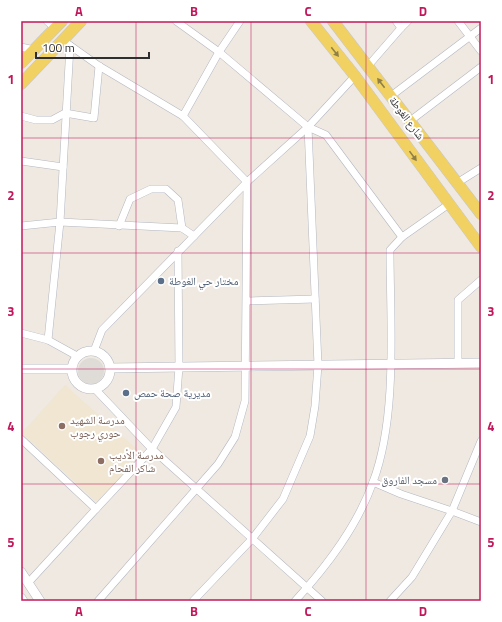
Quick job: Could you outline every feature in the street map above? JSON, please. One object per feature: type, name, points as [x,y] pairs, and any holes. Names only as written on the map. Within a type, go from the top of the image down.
[{"type":"main road","points":[[21,84],[67,43],[81,21]]},
{"type":"main road","points":[[311,21],[355,76],[481,247]]},
{"type":"main road","name":"شارع الغوطة","points":[[333,21],[481,214]]},
{"type":"main road","points":[[21,63],[34,50],[54,24]]},
{"type":"main road","points":[[88,351],[94,351],[105,356],[110,368],[110,373],[105,384],[95,389],[89,389],[78,385],[72,375],[71,369],[77,356],[88,351]]},
{"type":"main road","points":[[110,368],[481,363]]},
{"type":"main road","points":[[21,369],[71,369]]},
{"type":"main road","points":[[21,572],[40,601]]},
{"type":"street","points":[[176,21],[219,52],[308,127],[326,135],[402,238]]},
{"type":"street","points":[[183,116],[219,52],[240,21]]},
{"type":"street","points":[[396,21],[401,28]]},
{"type":"street","points":[[368,66],[408,21]]},
{"type":"street","points":[[458,21],[481,51]]},
{"type":"street","points":[[391,96],[481,28]]},
{"type":"street","points":[[67,43],[99,66],[183,116],[247,182],[247,366],[245,401],[235,437],[218,464],[98,601]]},
{"type":"street","points":[[48,340],[60,222],[67,43]]},
{"type":"street","points":[[21,47],[34,50]]},
{"type":"street","points":[[21,116],[36,120],[52,120],[65,113],[94,118],[99,66]]},
{"type":"street","points":[[410,121],[481,66]]},
{"type":"street","points":[[94,351],[102,330],[247,182],[308,127],[355,76]]},
{"type":"street","points":[[193,601],[252,539],[283,499],[310,436],[315,406],[318,365],[308,127]]},
{"type":"street","points":[[21,161],[63,167]]},
{"type":"street","points":[[457,183],[481,168]]},
{"type":"street","points":[[119,226],[130,199],[151,189],[166,189],[178,200],[182,228]]},
{"type":"street","points":[[295,601],[308,587],[344,540],[360,512],[374,482],[382,453],[389,395],[390,250],[402,238],[449,204]]},
{"type":"street","points":[[21,226],[60,222],[182,228],[194,236]]},
{"type":"street","points":[[28,583],[152,449],[176,407],[179,367],[178,251]]},
{"type":"street","points":[[458,363],[458,300],[481,280]]},
{"type":"street","points":[[247,301],[315,299]]},
{"type":"street","points":[[21,334],[48,340],[77,356]]},
{"type":"street","points":[[95,389],[152,449],[322,601]]},
{"type":"street","points":[[21,439],[96,509]]},
{"type":"street","points":[[390,601],[412,577],[452,511],[481,441]]},
{"type":"street","points":[[374,482],[401,494],[481,522]]},
{"type":"shaded area","points":[[91,358],[100,362],[104,371],[100,380],[91,384],[82,380],[78,371],[82,362]]},
{"type":"shaded area","points":[[65,385],[142,454],[97,502],[22,433]]},
{"type":"place","name":"مختار حي الغوطة","points":[[161,281]]},
{"type":"place","name":"مديرية صحة حمص","points":[[126,393]]},
{"type":"place","name":"مدرسة الشهيد حوري رجوب","points":[[62,426]]},
{"type":"place","name":"مدرسة الأديب شاكر الفحام","points":[[101,461]]},
{"type":"place","name":"مسجد الفاروق","points":[[445,480]]}]
